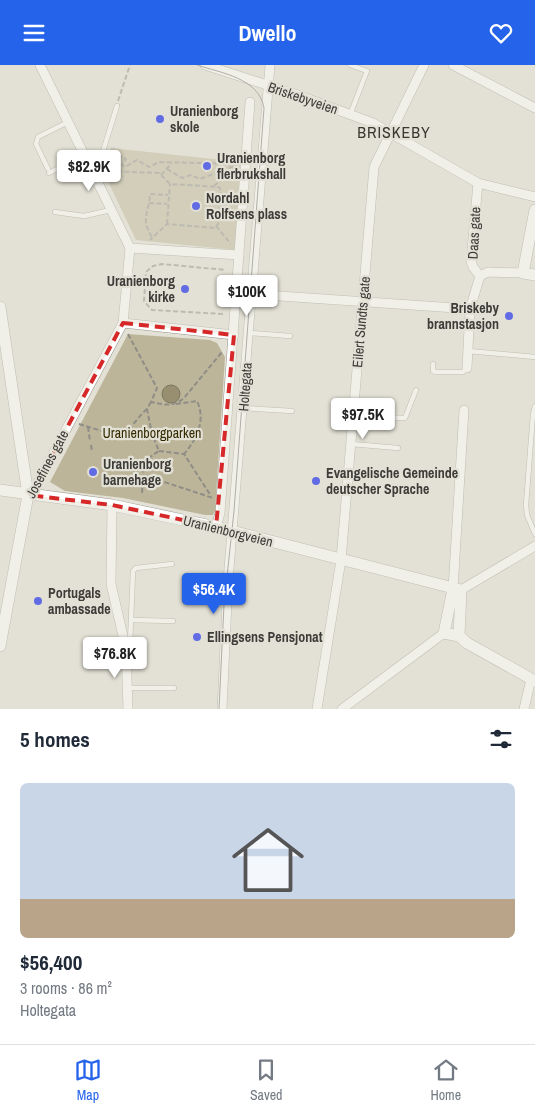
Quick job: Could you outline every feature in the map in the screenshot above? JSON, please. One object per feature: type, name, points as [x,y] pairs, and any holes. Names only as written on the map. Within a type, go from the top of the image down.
[{"type":"street","points":[[40,65],[84,155],[95,170],[111,210],[130,247],[123,323],[234,335]]},
{"type":"street","name":"Briskebyveien","points":[[205,65],[220,68],[350,115],[392,133],[478,183],[535,197]]},
{"type":"street","name":"Holtegata","points":[[222,709],[228,581],[234,532],[270,65]]},
{"type":"street","name":"Eilert Sundts gate","points":[[317,709],[341,560],[374,167],[424,65]]},
{"type":"street","points":[[453,65],[535,109]]},
{"type":"street","name":"Holtegata","points":[[216,527],[221,502],[234,335],[236,251],[250,102]]},
{"type":"street","name":"Daas gate","points":[[467,368],[470,309],[480,276],[471,261],[478,183]]},
{"type":"street","points":[[522,273],[535,210]]},
{"type":"street","points":[[130,247],[236,251]]},
{"type":"street","points":[[480,276],[488,271],[535,275]]},
{"type":"street","points":[[252,294],[470,309]]},
{"type":"street","points":[[0,307],[28,495]]},
{"type":"street","name":"Josefines gate","points":[[0,646],[28,495],[38,482],[123,323]]},
{"type":"street","points":[[459,636],[457,590],[464,410]]},
{"type":"street","name":"Uranienborgveien","points":[[0,490],[112,505],[216,527],[457,590]]},
{"type":"street","points":[[112,505],[111,584],[126,649],[128,709]]},
{"type":"street","points":[[342,709],[444,633],[457,590],[535,546]]},
{"type":"street","points":[[444,633],[459,636],[466,643],[533,680],[524,709]]},
{"type":"lane","points":[[350,65],[367,71],[350,115]]},
{"type":"lane","points":[[95,170],[99,165],[117,106]]},
{"type":"lane","points":[[68,122],[38,137],[36,140],[48,171],[84,155]]},
{"type":"lane","points":[[55,212],[84,216],[111,210]]},
{"type":"lane","points":[[249,333],[290,336]]},
{"type":"lane","points":[[468,351],[535,357]]},
{"type":"lane","points":[[433,364],[433,371],[436,372],[464,372],[467,368]]},
{"type":"lane","points":[[354,416],[405,418],[416,390]]},
{"type":"lane","points":[[535,406],[526,505],[527,515],[535,534]]},
{"type":"lane","points":[[243,408],[292,411]]},
{"type":"lane","points":[[351,444],[398,448]]},
{"type":"lane","points":[[126,649],[130,643],[135,569],[172,565]]},
{"type":"lane","points":[[131,620],[173,621]]},
{"type":"lane","points":[[127,688],[174,688]]},
{"type":"path","points":[[117,106],[130,65]]},
{"type":"path","points":[[103,149],[124,156],[126,159],[122,165],[125,167],[137,160],[149,167],[160,162],[240,164]]},
{"type":"path","points":[[219,156],[230,157],[230,163]]},
{"type":"path","points":[[161,175],[172,163]]},
{"type":"path","points":[[167,169],[182,178],[191,175],[200,179],[240,164]]},
{"type":"path","points":[[214,186],[240,164]]},
{"type":"path","points":[[95,170],[159,173],[170,184],[219,187],[221,191],[216,226],[236,251]]},
{"type":"path","points":[[182,178],[182,185]]},
{"type":"path","points":[[200,179],[200,186]]},
{"type":"path","points":[[167,224],[170,184]]},
{"type":"path","points":[[152,237],[145,226],[144,219],[150,194],[168,195]]},
{"type":"path","points":[[149,203],[167,205]]},
{"type":"path","points":[[150,241],[167,224],[214,228],[216,226]]},
{"type":"path","points":[[223,314],[152,310],[144,301],[146,272],[153,266],[162,264],[226,270]]},
{"type":"path","points":[[70,422],[120,435],[128,430],[151,402],[157,388],[123,323]]},
{"type":"path","points":[[176,404],[184,398],[223,350]]},
{"type":"path","points":[[151,402],[167,406],[197,401],[201,410],[196,440],[184,454]]},
{"type":"path","points":[[147,409],[152,434],[159,451]]},
{"type":"path","points":[[88,427],[90,441]]},
{"type":"path","points":[[90,445],[92,452]]},
{"type":"path","points":[[142,493],[144,463],[147,458],[159,451],[184,454]]},
{"type":"path","points":[[184,454],[210,496]]},
{"type":"path","points":[[143,475],[210,496],[221,502]]},
{"type":"highlighted area","points":[[123,323],[234,335],[216,527],[112,505],[28,495],[38,482]]},
{"type":"green space","points":[[111,148],[241,162],[236,250],[136,240],[103,171]]},
{"type":"green space","name":"Uranienborgparken","points":[[128,334],[210,340],[217,343],[225,357],[215,511],[213,515],[123,498],[65,491],[50,482]]},
{"type":"shaded area","points":[[171,385],[177,388],[180,394],[177,400],[171,403],[165,400],[162,394],[165,388]]},
{"type":"tram line","points":[[197,65],[227,74],[247,83],[261,98],[264,108],[234,511],[224,605],[219,709]]},
{"type":"place","name":"Uranienborg skole","points":[[160,119]]},
{"type":"place","name":"Uranienborg flerbrukshall","points":[[207,166]]},
{"type":"place","name":"Nordahl Rolfsens plass","points":[[196,206]]},
{"type":"place","name":"Uranienborg kirke","points":[[185,289]]},
{"type":"place","name":"Briskeby brannstasjon","points":[[509,316]]},
{"type":"place","name":"Uranienborg barnehage","points":[[93,472]]},
{"type":"place","name":"Evangelische Gemeinde deutscher Sprache","points":[[316,481]]},
{"type":"place","name":"Portugals ambassade","points":[[38,601]]},
{"type":"place","name":"Ellingsens Pensjonat","points":[[197,637]]},
{"type":"district","name":"BRISKEBY","points":[[394,132]]}]
